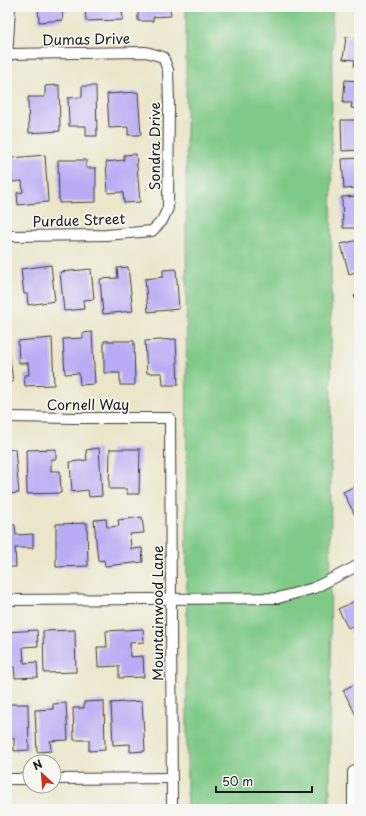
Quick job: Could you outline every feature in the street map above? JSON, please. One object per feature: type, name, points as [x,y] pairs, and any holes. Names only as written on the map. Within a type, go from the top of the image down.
[{"type":"street","points":[[8,12],[8,57]]},
{"type":"street","name":"Dumas Drive","points":[[8,57],[146,52],[163,57]]},
{"type":"street","name":"Sondra Drive","points":[[152,231],[162,221],[168,208],[168,70],[163,57]]},
{"type":"street","name":"Purdue Street","points":[[7,236],[106,235],[152,231]]},
{"type":"street","name":"Cornell Way","points":[[7,417],[170,418]]},
{"type":"street","name":"Mountainwood Lane","points":[[170,418],[172,809]]},
{"type":"street","points":[[7,600],[278,598],[314,588],[359,565]]},
{"type":"street","points":[[353,809],[356,771]]},
{"type":"street","points":[[62,779],[172,778]]},
{"type":"street","points":[[7,779],[22,779]]},
{"type":"green space","points":[[186,7],[332,7],[330,809],[187,809]]},
{"type":"building","points":[[38,7],[74,7],[75,10],[62,11],[63,20],[39,22]]},
{"type":"building","points":[[85,7],[122,7],[123,20],[86,21]]},
{"type":"building","points":[[138,7],[170,7],[171,16],[153,17],[153,21],[138,21]]},
{"type":"building","points":[[346,37],[359,38],[359,68],[354,67],[355,60],[343,59]]},
{"type":"building","points":[[345,80],[359,81],[359,109],[351,108],[352,103],[343,103]]},
{"type":"building","points":[[59,85],[60,131],[29,133],[28,97],[45,97],[45,86]]},
{"type":"building","points":[[82,86],[96,86],[97,136],[86,136],[86,126],[69,126],[68,98],[82,97]]},
{"type":"building","points":[[138,92],[141,135],[128,135],[128,127],[109,128],[107,94]]},
{"type":"building","points":[[341,120],[359,120],[359,150],[342,151]]},
{"type":"building","points":[[136,154],[140,202],[124,203],[123,192],[108,193],[106,162],[124,160],[124,155]]},
{"type":"building","points":[[45,155],[48,202],[18,205],[17,193],[23,192],[22,181],[12,182],[11,158]]},
{"type":"building","points":[[359,158],[359,188],[344,189],[342,159]]},
{"type":"building","points":[[58,160],[86,160],[86,168],[96,168],[96,202],[59,203]]},
{"type":"building","points":[[359,196],[359,228],[343,228],[342,197]]},
{"type":"building","points":[[359,240],[359,271],[349,274],[341,244]]},
{"type":"building","points":[[51,265],[55,301],[28,305],[27,294],[24,294],[21,269]]},
{"type":"building","points":[[128,267],[133,311],[103,314],[100,279],[118,278],[117,268]]},
{"type":"building","points":[[7,269],[9,269],[8,294],[7,294]]},
{"type":"building","points":[[91,269],[94,299],[83,300],[84,309],[64,311],[60,272]]},
{"type":"building","points":[[176,269],[179,309],[148,312],[145,279],[163,277],[163,270]]},
{"type":"building","points":[[359,294],[359,306],[354,296]]},
{"type":"building","points":[[92,332],[95,384],[80,385],[79,373],[65,374],[63,339],[83,338],[83,333]]},
{"type":"building","points":[[52,338],[54,385],[25,386],[24,375],[29,375],[28,363],[19,363],[18,341]]},
{"type":"building","points":[[176,339],[178,385],[163,385],[162,373],[147,373],[145,341]]},
{"type":"building","points":[[104,341],[134,341],[135,385],[120,385],[120,373],[104,373]]},
{"type":"building","points":[[7,351],[9,351],[13,382],[7,383]]},
{"type":"building","points":[[99,448],[102,496],[89,497],[88,490],[72,492],[70,462],[87,460],[86,450]]},
{"type":"building","points":[[15,449],[19,493],[7,494],[7,450]]},
{"type":"building","points":[[56,449],[56,459],[51,459],[51,471],[60,471],[61,493],[27,494],[26,450]]},
{"type":"building","points":[[110,449],[140,449],[139,494],[127,494],[127,489],[109,489]]},
{"type":"building","points":[[359,484],[359,523],[343,492]]},
{"type":"building","points":[[142,517],[144,533],[130,534],[131,549],[142,548],[143,562],[105,566],[104,560],[98,561],[94,520],[106,519],[107,527],[119,526],[118,520]]},
{"type":"building","points":[[87,523],[88,566],[56,567],[56,524]]},
{"type":"building","points":[[7,525],[15,525],[16,535],[33,534],[33,548],[15,548],[16,567],[7,567]]},
{"type":"building","points":[[359,599],[359,643],[351,626],[348,628],[338,609]]},
{"type":"building","points":[[143,629],[144,642],[130,643],[130,657],[143,656],[144,677],[119,678],[119,666],[98,667],[97,647],[107,647],[106,631]]},
{"type":"building","points":[[37,630],[38,646],[23,647],[24,663],[37,662],[38,677],[15,678],[14,667],[7,667],[7,632]]},
{"type":"building","points":[[75,630],[76,672],[44,673],[43,631]]},
{"type":"building","points":[[359,682],[359,721],[343,690]]},
{"type":"building","points":[[104,701],[105,750],[89,751],[89,740],[74,740],[73,708],[84,708],[84,702]]},
{"type":"building","points":[[142,701],[145,751],[130,752],[130,744],[113,745],[111,703]]},
{"type":"building","points":[[66,703],[68,740],[50,741],[51,751],[37,752],[35,710],[53,709],[53,704]]},
{"type":"building","points":[[7,704],[28,704],[29,750],[14,751],[14,738],[7,738]]}]
